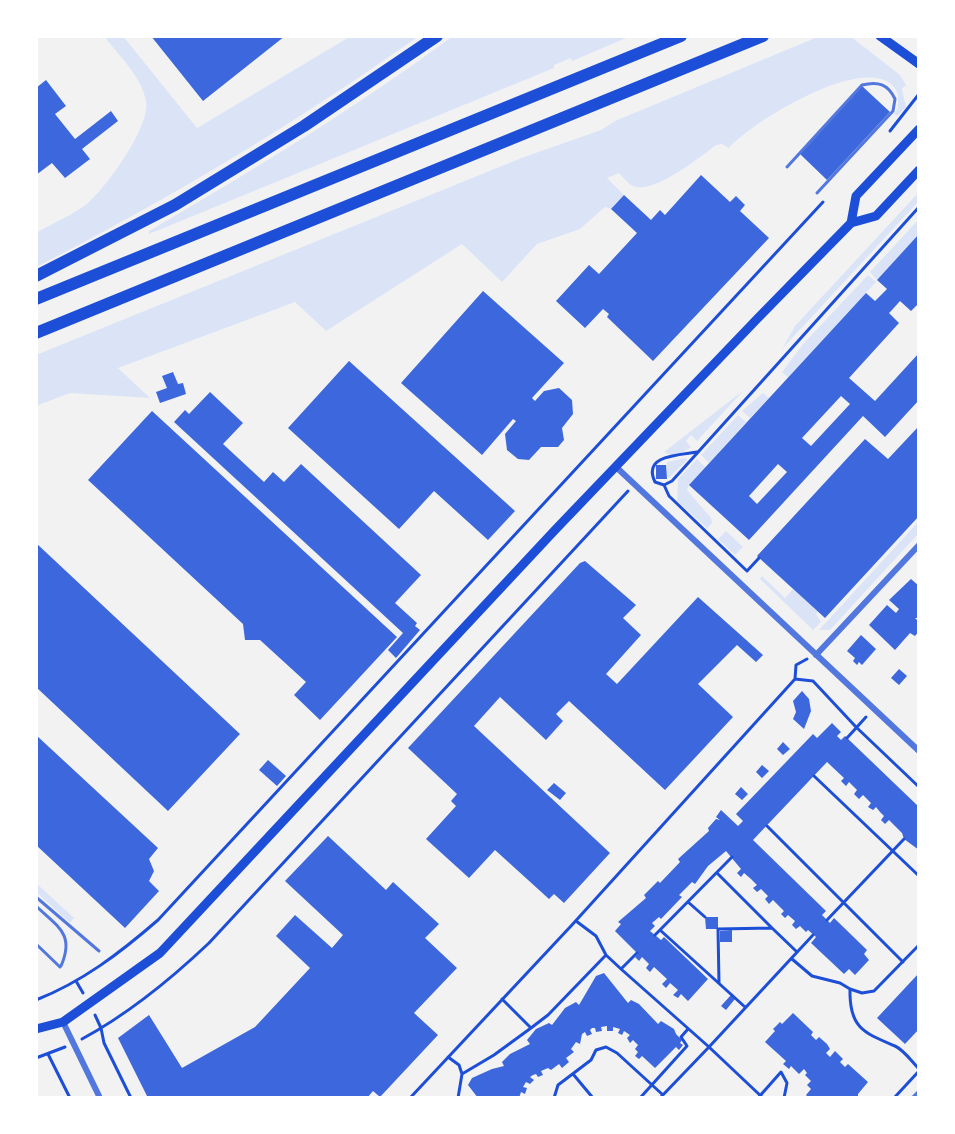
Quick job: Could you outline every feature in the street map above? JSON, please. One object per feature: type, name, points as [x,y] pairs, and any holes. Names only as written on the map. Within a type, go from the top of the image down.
[{"type":"highway","points":[[36,276],[176,205],[304,126],[437,36]]},
{"type":"highway","points":[[36,299],[681,36]]},
{"type":"highway","points":[[36,333],[763,36]]},
{"type":"main road","points":[[880,36],[919,64]]},
{"type":"main road","points":[[851,223],[856,196],[919,129]]},
{"type":"main road","points":[[36,1029],[63,1023],[160,953],[615,466],[851,223],[876,216],[919,170]]},
{"type":"street","points":[[615,466],[919,751]]},
{"type":"street","points":[[816,655],[919,545]]},
{"type":"street","points":[[63,1023],[100,1098]]},
{"type":"street","points":[[914,1098],[919,1093]]},
{"type":"lane","points":[[787,167],[862,85],[879,82],[886,86],[895,99],[893,111],[817,193]]},
{"type":"lane","points":[[36,897],[99,951]]},
{"type":"lane","points":[[36,906],[65,934],[67,949],[61,967],[36,944]]},
{"type":"path","points":[[887,134],[918,96]]},
{"type":"path","points":[[36,1000],[94,970],[158,920],[825,200]]},
{"type":"path","points":[[697,452],[660,458],[653,465],[652,477],[655,482],[664,485],[672,482],[919,207]]},
{"type":"path","points":[[131,1098],[104,1043],[101,1029],[168,982],[209,943],[616,502],[652,477]]},
{"type":"path","points":[[664,485],[669,496],[747,571],[759,558]]},
{"type":"path","points":[[410,1098],[576,921],[795,679],[796,665],[816,655]]},
{"type":"path","points":[[795,679],[813,681],[856,727],[919,787]]},
{"type":"path","points":[[847,738],[874,709]]},
{"type":"path","points":[[814,776],[919,876]]},
{"type":"path","points":[[767,826],[903,962]]},
{"type":"path","points":[[827,920],[904,839]]},
{"type":"path","points":[[655,935],[732,857]]},
{"type":"path","points":[[717,873],[797,952]]},
{"type":"path","points":[[688,902],[705,917]]},
{"type":"path","points":[[576,921],[597,936],[606,955],[709,1047],[760,1097],[781,1072],[787,1083],[784,1098]]},
{"type":"path","points":[[719,983],[718,929],[772,928]]},
{"type":"path","points":[[660,930],[745,1007]]},
{"type":"path","points":[[554,1098],[558,1086],[591,1060],[596,1050],[606,1047],[617,1053],[661,1096],[813,935]]},
{"type":"path","points":[[792,958],[812,976],[840,983],[862,993],[874,991],[919,945]]},
{"type":"path","points":[[621,969],[637,953]]},
{"type":"path","points":[[462,1074],[494,1055],[548,1016],[606,955]]},
{"type":"path","points":[[850,989],[853,1018],[867,1034],[880,1042],[897,1047],[919,1070],[894,1098]]},
{"type":"path","points":[[502,999],[531,1028]]},
{"type":"path","points":[[640,1098],[687,1046],[681,1037],[688,1029]]},
{"type":"path","points":[[48,1054],[70,1098]]},
{"type":"path","points":[[448,1057],[459,1065],[462,1074],[458,1098]]},
{"type":"path","points":[[573,1074],[593,1098]]},
{"type":"shaded area","points":[[104,36],[123,36],[197,128],[351,36],[419,36],[327,99],[184,187],[36,267],[36,233],[76,211],[96,195],[126,155],[142,125],[146,112],[146,101],[140,83]]},
{"type":"shaded area","points":[[453,36],[631,36],[572,61],[571,58],[554,65],[554,68],[149,234],[149,231],[342,113]]},
{"type":"shaded area","points":[[820,36],[850,36],[900,75],[906,85],[902,89],[906,107],[897,116],[894,114],[898,108],[898,94],[886,81],[866,78],[842,82],[787,106],[762,121],[729,148],[722,144],[716,145],[688,166],[652,185],[633,186],[619,173],[607,178],[624,195],[611,209],[605,207],[580,229],[537,244],[502,282],[462,244],[326,331],[295,302],[118,368],[150,398],[70,393],[36,406],[36,355],[524,157],[601,130],[615,121]]},
{"type":"shaded area","points":[[919,192],[919,201],[782,349],[795,326]]},
{"type":"shaded area","points":[[919,219],[919,234],[877,280],[870,272]]},
{"type":"shaded area","points":[[868,275],[876,282],[788,377],[782,372],[804,343]]},
{"type":"shaded area","points":[[744,390],[697,441],[691,435],[686,441],[691,447],[678,454],[664,452]]},
{"type":"shaded area","points":[[763,393],[769,398],[750,418],[742,411]]},
{"type":"shaded area","points":[[738,415],[746,422],[709,463],[701,455]]},
{"type":"shaded area","points":[[686,458],[687,460],[669,478],[666,476],[667,462]]},
{"type":"shaded area","points":[[697,459],[705,467],[687,490],[711,518],[712,523],[707,528],[677,501],[678,479]]},
{"type":"shaded area","points":[[919,521],[919,533],[830,630],[819,630]]},
{"type":"shaded area","points":[[726,531],[743,547],[735,555],[718,539]]},
{"type":"shaded area","points":[[762,576],[785,598],[793,589],[818,612],[816,614],[821,622],[813,630],[760,579]]},
{"type":"shaded area","points":[[36,883],[74,918],[70,923],[36,892]]},
{"type":"building","points":[[151,36],[285,36],[203,101]]},
{"type":"building","points":[[46,80],[66,106],[55,114],[75,139],[111,111],[118,121],[82,149],[90,159],[65,178],[52,163],[36,175],[36,88]]},
{"type":"building","points":[[862,86],[890,112],[827,180],[800,154]]},
{"type":"building","points":[[701,175],[730,202],[736,196],[745,205],[740,211],[769,238],[653,361],[607,317],[609,314],[603,309],[585,328],[556,301],[589,265],[599,274],[637,233],[611,209],[624,195],[651,220],[660,210],[665,215]]},
{"type":"building","points":[[919,234],[919,303],[911,311],[900,301],[889,313],[899,323],[849,378],[875,401],[919,353],[919,400],[885,437],[863,416],[749,540],[689,485],[866,293],[875,301],[887,289],[877,280]],"holes":[[[841,396],[850,404],[811,446],[802,438]],[[778,464],[787,472],[757,504],[749,496]]]},
{"type":"building","points":[[483,291],[564,363],[532,398],[535,401],[544,391],[559,388],[572,400],[573,414],[562,428],[564,440],[558,447],[541,447],[529,460],[518,459],[507,450],[505,434],[516,421],[513,419],[482,455],[401,383]]},
{"type":"building","points":[[349,361],[515,511],[488,540],[434,491],[399,529],[288,428]]},
{"type":"building","points":[[173,372],[178,384],[183,383],[186,394],[160,403],[156,392],[167,388],[162,376]]},
{"type":"building","points":[[210,392],[243,423],[223,444],[264,482],[273,472],[284,482],[301,464],[421,575],[395,603],[417,623],[415,626],[420,630],[396,658],[388,650],[403,633],[174,422],[185,410],[189,414]]},
{"type":"building","points":[[152,411],[397,637],[320,720],[294,695],[306,682],[260,640],[245,640],[243,624],[88,480]]},
{"type":"building","points":[[919,426],[919,516],[825,618],[757,556],[865,439],[888,459]]},
{"type":"building","points":[[656,465],[666,465],[667,479],[656,479]]},
{"type":"building","points":[[36,543],[240,734],[168,811],[36,687]]},
{"type":"building","points":[[585,561],[636,605],[623,618],[641,635],[606,674],[617,684],[698,597],[763,655],[756,662],[737,645],[698,684],[733,717],[665,790],[569,701],[556,714],[563,721],[546,740],[500,697],[474,726],[610,853],[564,903],[554,894],[549,899],[495,850],[469,878],[426,839],[456,806],[451,801],[457,794],[408,748],[580,563]]},
{"type":"building","points":[[911,579],[919,586],[919,618],[915,618],[919,622],[919,631],[915,636],[910,633],[895,650],[869,625],[887,605],[896,613],[899,609],[889,600]]},
{"type":"building","points":[[861,635],[876,649],[862,665],[859,662],[857,665],[853,661],[855,658],[847,651]]},
{"type":"building","points":[[899,669],[907,676],[899,685],[891,678]]},
{"type":"building","points":[[802,691],[809,699],[811,711],[804,729],[793,719],[796,712],[793,701]]},
{"type":"building","points":[[832,723],[841,732],[837,736],[841,740],[845,736],[919,807],[919,850],[904,839],[902,833],[889,820],[885,824],[881,820],[884,816],[876,807],[873,810],[868,807],[871,803],[863,795],[859,799],[854,794],[857,790],[849,782],[846,786],[841,781],[844,778],[827,762],[753,840],[826,911],[822,915],[830,923],[834,918],[867,950],[864,954],[869,960],[855,975],[849,969],[844,974],[811,943],[816,937],[800,926],[796,929],[792,925],[795,921],[788,915],[785,918],[781,914],[784,911],[773,900],[769,904],[765,899],[768,896],[761,889],[757,892],[753,888],[757,885],[751,879],[744,873],[741,877],[737,873],[741,869],[726,851],[708,866],[695,884],[692,882],[679,895],[682,897],[661,919],[659,917],[652,923],[655,926],[650,931],[661,940],[664,937],[708,979],[688,1001],[681,994],[678,998],[673,995],[678,990],[670,983],[666,988],[662,984],[667,979],[654,967],[650,972],[646,968],[649,964],[642,957],[639,961],[635,957],[638,954],[615,931],[621,924],[618,922],[646,898],[644,895],[658,881],[660,883],[680,862],[678,859],[709,831],[708,828],[716,819],[720,820],[716,817],[721,810],[738,826],[743,821],[736,814],[813,734],[817,738]]},
{"type":"building","points":[[36,735],[158,848],[149,859],[154,871],[149,881],[159,891],[125,928],[36,845]]},
{"type":"building","points":[[783,742],[790,749],[783,755],[777,749]]},
{"type":"building","points":[[268,760],[286,776],[277,786],[259,770]]},
{"type":"building","points":[[762,765],[769,771],[762,778],[756,772]]},
{"type":"building","points":[[554,783],[566,793],[560,800],[547,790]]},
{"type":"building","points":[[741,787],[748,794],[742,800],[735,794]]},
{"type":"building","points":[[328,836],[386,890],[393,882],[439,924],[425,938],[457,968],[414,1013],[438,1035],[380,1097],[373,1091],[367,1098],[148,1098],[118,1038],[149,1015],[182,1068],[255,1027],[310,968],[276,936],[295,915],[332,948],[343,935],[285,881]]},
{"type":"building","points":[[705,917],[718,917],[718,929],[706,929]]},
{"type":"building","points":[[732,930],[732,942],[720,942],[720,931]]},
{"type":"building","points":[[604,973],[628,1003],[631,1000],[639,1004],[658,1024],[661,1021],[674,1029],[682,1040],[680,1043],[683,1045],[679,1050],[676,1047],[655,1068],[642,1056],[639,1059],[635,1056],[638,1052],[635,1049],[638,1045],[633,1040],[630,1043],[627,1038],[630,1035],[624,1031],[622,1035],[618,1033],[620,1029],[613,1027],[613,1031],[607,1031],[607,1026],[601,1027],[602,1031],[596,1032],[595,1028],[592,1028],[590,1030],[592,1034],[587,1036],[585,1032],[582,1034],[580,1044],[576,1042],[571,1049],[574,1052],[566,1058],[569,1062],[562,1068],[559,1064],[551,1070],[548,1068],[541,1071],[543,1075],[538,1077],[536,1074],[530,1077],[534,1080],[530,1084],[526,1082],[523,1087],[527,1088],[525,1094],[521,1092],[519,1098],[478,1098],[468,1085],[472,1078],[504,1066],[502,1062],[510,1054],[530,1044],[527,1040],[536,1029],[549,1023],[552,1025],[565,1008],[576,1002],[579,1005],[596,976]]},
{"type":"building","points":[[919,973],[919,1029],[905,1044],[877,1018]]},
{"type":"building","points":[[731,995],[735,999],[726,1010],[721,1006]]},
{"type":"building","points":[[793,1013],[813,1032],[811,1035],[816,1040],[819,1037],[827,1044],[830,1049],[826,1053],[830,1057],[835,1051],[843,1059],[840,1062],[845,1067],[848,1064],[868,1082],[858,1094],[858,1098],[809,1098],[806,1095],[811,1089],[807,1085],[811,1081],[805,1075],[807,1073],[804,1069],[799,1074],[791,1066],[789,1069],[783,1064],[786,1061],[765,1042],[775,1031],[773,1029]]}]
